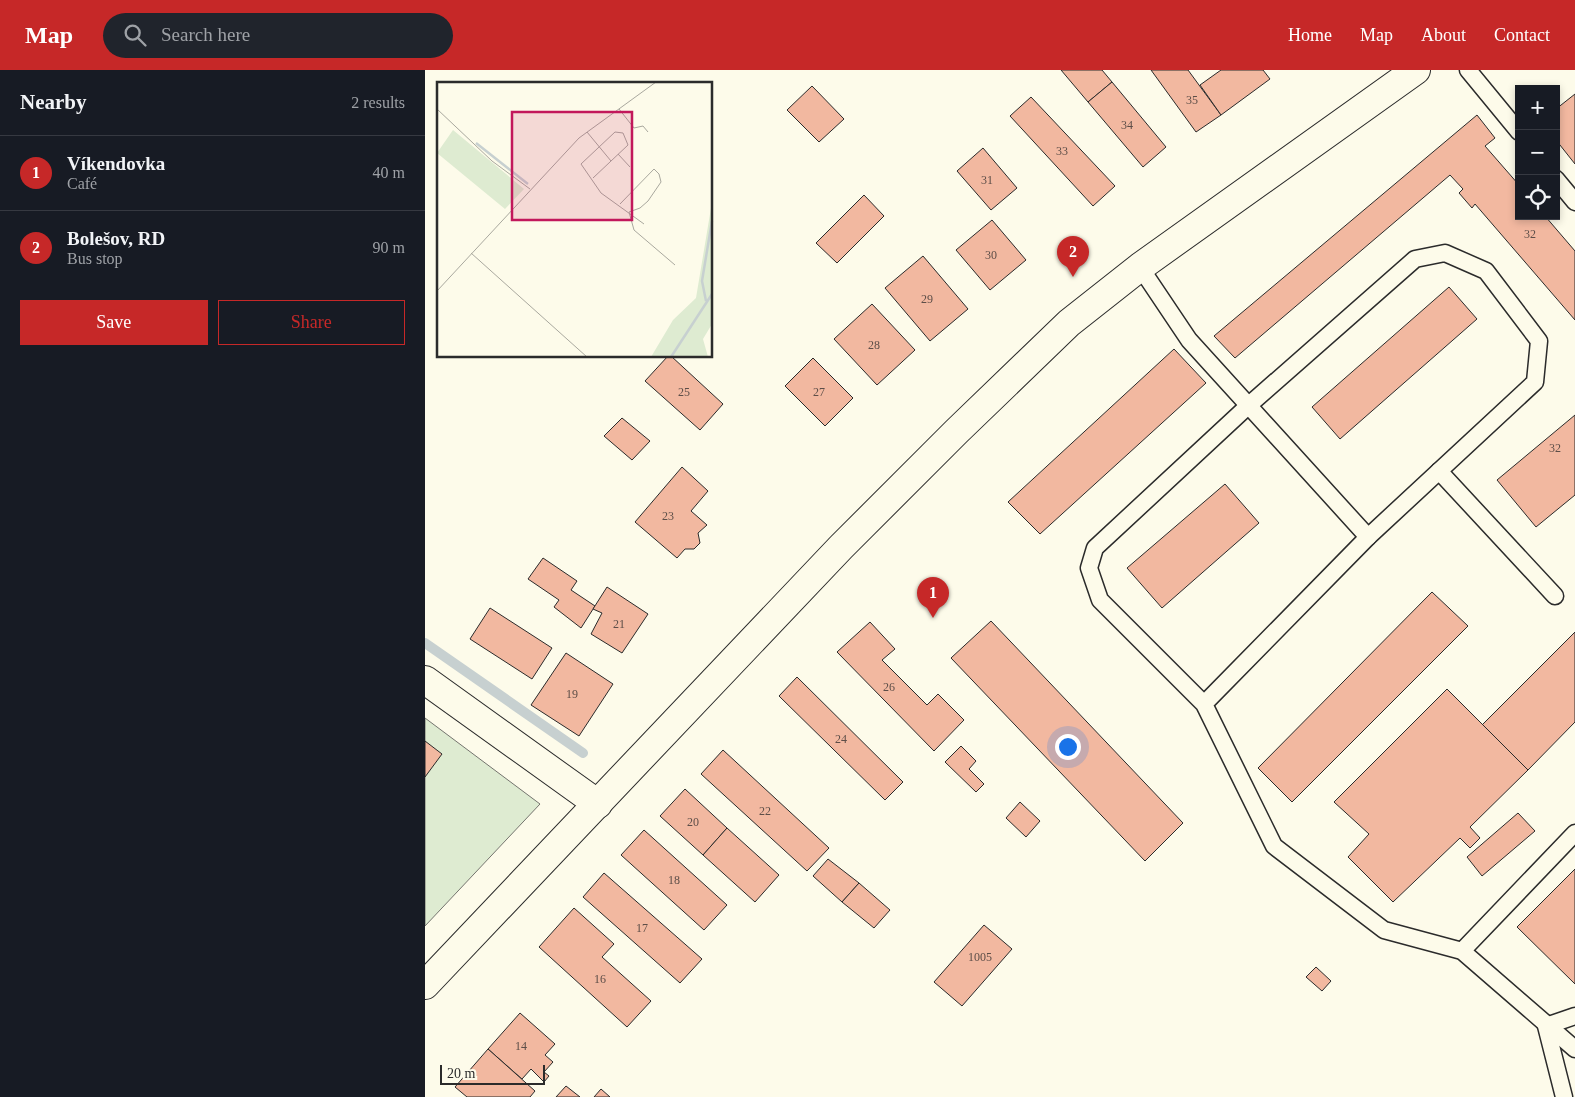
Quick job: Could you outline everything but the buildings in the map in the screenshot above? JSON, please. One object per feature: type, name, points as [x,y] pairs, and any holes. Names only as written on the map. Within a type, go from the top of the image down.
[{"type":"main road","points":[[425,984],[841,547],[1069,323],[1140,267],[1416,70]]},
{"type":"main road","points":[[425,680],[598,804]]},
{"type":"lane","points":[[1468,70],[1517,130]]},
{"type":"lane","points":[[1560,184],[1575,202]]},
{"type":"lane","points":[[1204,704],[1368,537],[1535,382],[1539,341],[1486,272],[1445,253],[1415,259],[1249,405],[1095,548],[1089,568],[1100,600],[1204,704],[1274,846],[1384,930],[1462,952],[1575,1049]]},
{"type":"lane","points":[[1140,267],[1189,340],[1368,537]]},
{"type":"lane","points":[[1439,472],[1555,596]]},
{"type":"lane","points":[[1462,952],[1575,833]]},
{"type":"lane","points":[[1546,1026],[1575,1016]]},
{"type":"lane","points":[[1546,1026],[1564,1097]]},
{"type":"green space","points":[[425,718],[540,804],[425,926]]},
{"type":"waterway","points":[[425,643],[583,753]]},
{"type":"place","name":"Bolešov, RD","points":[[1073,277]]},
{"type":"place","name":"Víkendovka","points":[[933,618]]}]
